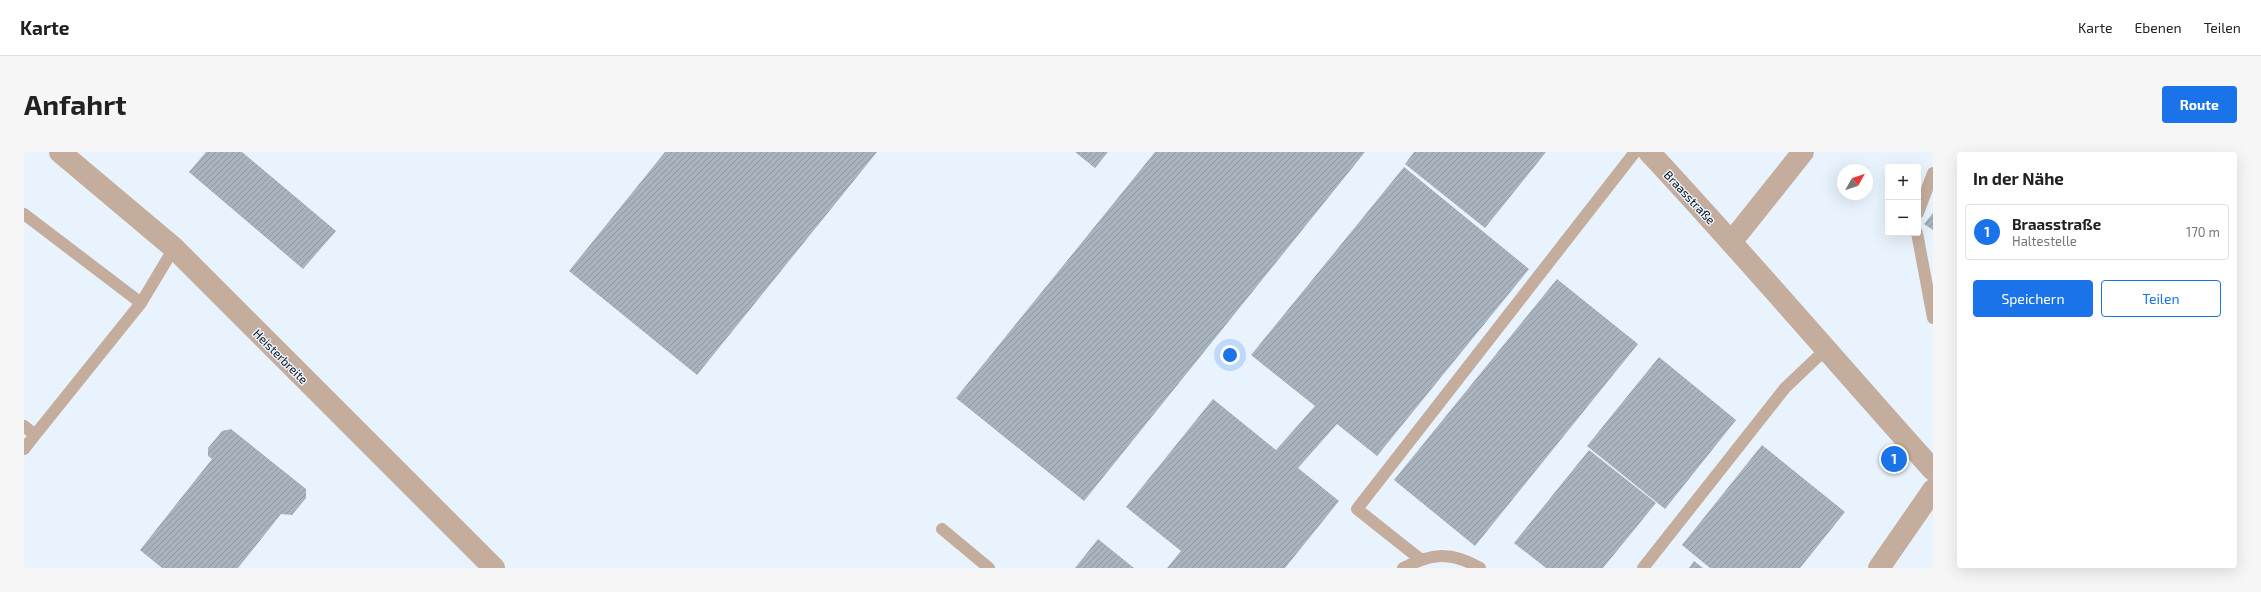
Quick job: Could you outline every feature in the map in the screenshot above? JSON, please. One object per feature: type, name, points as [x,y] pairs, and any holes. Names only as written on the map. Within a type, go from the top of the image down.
[{"type":"street","name":"Heisterbreite","points":[[60,152],[174,248],[485,565]]},
{"type":"street","name":"Braasstraße","points":[[1649,152],[1732,241],[1825,350],[1933,470]]},
{"type":"street","points":[[1732,241],[1803,152]]},
{"type":"street","points":[[1879,568],[1933,490]]},
{"type":"lane","points":[[1420,559],[1357,509],[1635,152]]},
{"type":"lane","points":[[1921,205],[1933,173]]},
{"type":"lane","points":[[24,214],[141,303]]},
{"type":"lane","points":[[1918,236],[1933,318]]},
{"type":"lane","points":[[24,449],[141,303],[174,248]]},
{"type":"lane","points":[[1643,568],[1785,388],[1825,350]]},
{"type":"lane","points":[[24,426],[35,435]]},
{"type":"lane","points":[[942,529],[989,568]]},
{"type":"lane","points":[[1403,568],[1420,559],[1441,555],[1464,559],[1480,568]]},
{"type":"building","points":[[206,152],[242,152],[336,231],[303,269],[189,172]]},
{"type":"building","points":[[665,152],[877,152],[697,375],[569,271]]},
{"type":"building","points":[[1075,152],[1108,152],[1095,168]]},
{"type":"building","points":[[1155,152],[1365,152],[1084,501],[956,398]]},
{"type":"building","points":[[1414,152],[1546,152],[1485,228],[1405,164]]},
{"type":"building","points":[[1404,167],[1529,269],[1377,456],[1337,424],[1298,468],[1339,501],[1285,568],[1167,568],[1181,551],[1126,507],[1213,399],[1276,450],[1315,406],[1251,355]]},
{"type":"building","points":[[1933,213],[1933,230],[1924,224]]},
{"type":"building","points":[[1557,279],[1638,344],[1475,546],[1394,480]]},
{"type":"building","points":[[1659,357],[1736,420],[1665,509],[1587,446]]},
{"type":"building","points":[[231,429],[306,489],[306,498],[292,515],[281,514],[238,568],[162,568],[140,550],[212,459],[208,456],[208,448],[222,431]]},
{"type":"building","points":[[1762,445],[1845,512],[1800,568],[1710,568],[1682,545]]},
{"type":"building","points":[[1589,450],[1656,503],[1603,568],[1546,568],[1514,543]]},
{"type":"building","points":[[1098,539],[1134,568],[1075,568]]},
{"type":"building","points":[[1694,561],[1703,568],[1689,568]]},
{"type":"place","name":"Braasstraße","points":[[1894,459]]}]
